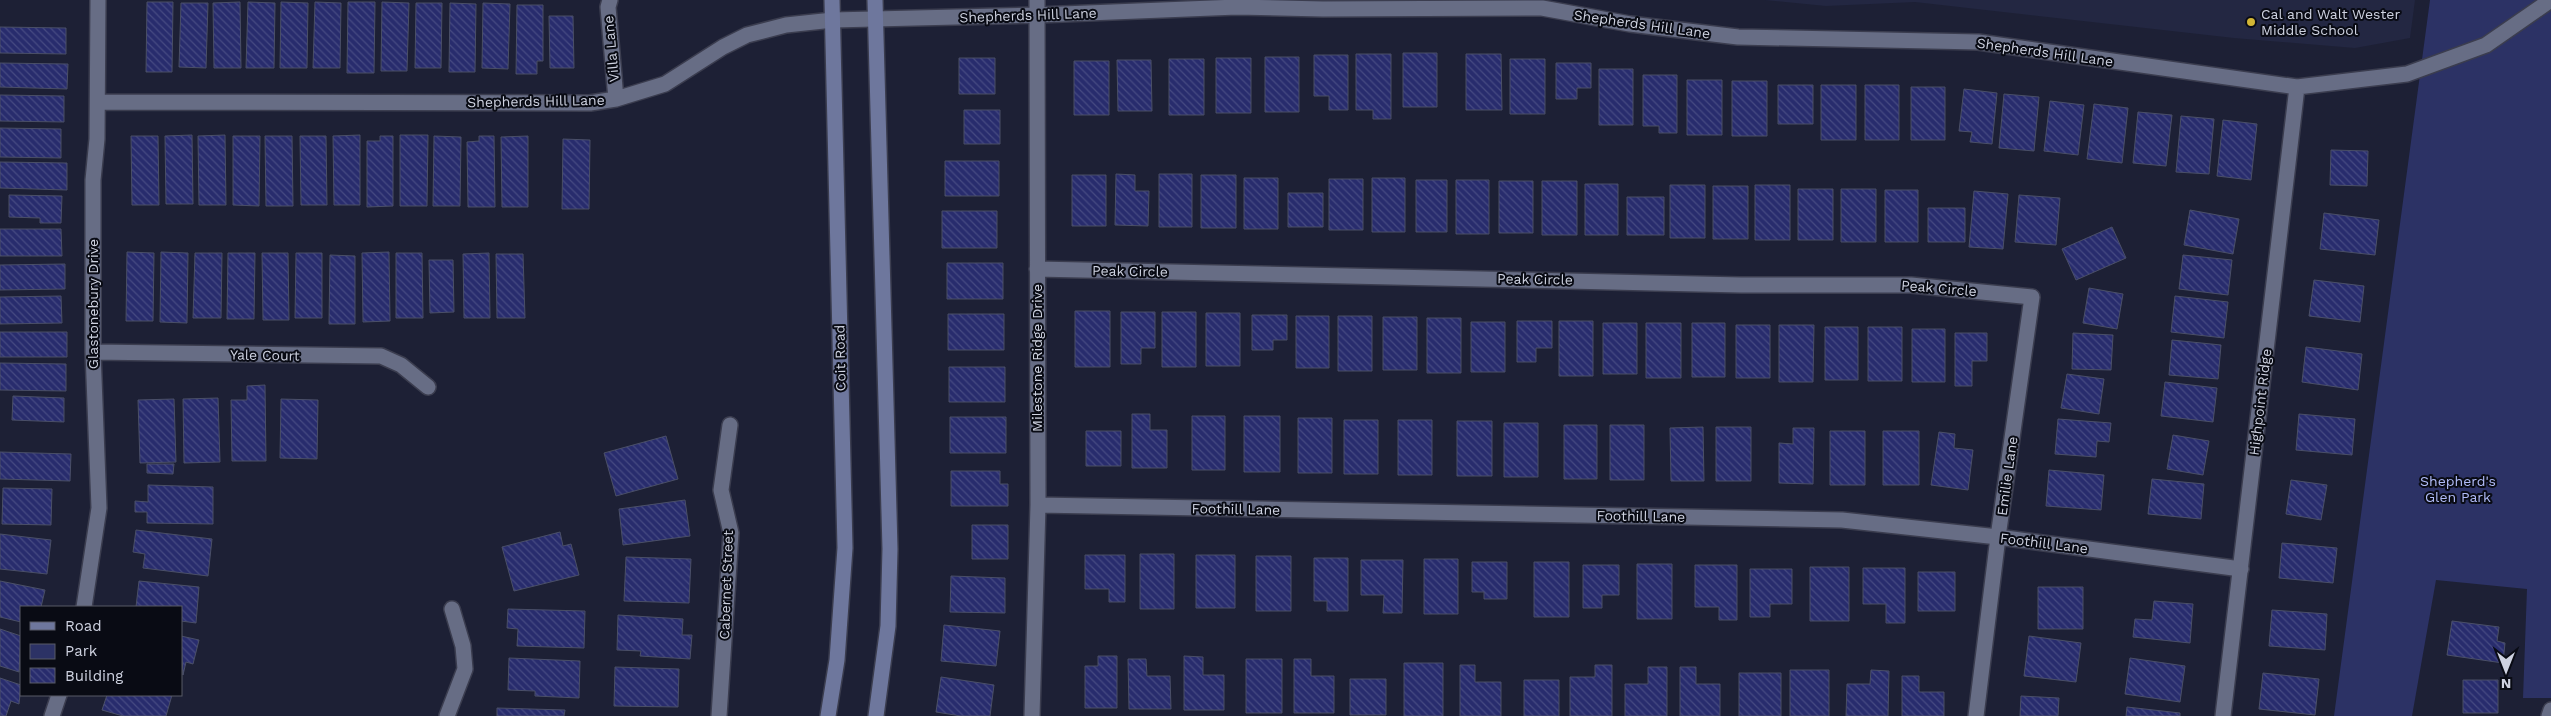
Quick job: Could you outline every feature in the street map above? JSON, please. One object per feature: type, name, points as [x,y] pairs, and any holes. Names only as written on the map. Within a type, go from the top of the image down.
[{"type":"main road","name":"Coit Road","points":[[828,716],[837,660],[845,548],[832,0]]},
{"type":"main road","points":[[875,0],[890,549],[888,626],[876,716]]},
{"type":"street","name":"Glastonebury Drive","points":[[84,606],[99,508],[93,352],[93,180],[98,102],[98,0]]},
{"type":"street","name":"Villa Lane","points":[[610,0],[608,7],[616,99]]},
{"type":"street","name":"Shepherds Hill Lane","points":[[98,102],[579,103],[616,99],[665,84],[747,36],[786,25],[833,20],[1037,8],[1542,8],[1630,24],[1738,37],[1978,42],[2297,87],[2407,74],[2486,45],[2551,0]]},
{"type":"street","name":"Milestone Ridge Drive","points":[[1032,716],[1038,505],[1037,8]]},
{"type":"street","name":"Highpoint Ridge","points":[[2223,716],[2297,87]]},
{"type":"street","name":"Peak Circle","points":[[1037,269],[1741,285],[1911,285],[2032,297]]},
{"type":"street","name":"Emilie Lane","points":[[1976,716],[1998,537],[2032,297]]},
{"type":"street","name":"Yale Court","points":[[93,352],[381,356],[401,365],[428,387]]},
{"type":"street","name":"Cabernet Street","points":[[719,716],[731,533],[721,490],[730,425]]},
{"type":"street","name":"Foothill Lane","points":[[1038,505],[1842,520],[1998,537],[2241,569]]},
{"type":"street","points":[[447,716],[465,669],[463,646],[452,609]]},
{"type":"street","points":[[52,716],[59,696]]},
{"type":"street","points":[[2549,716],[2551,710]]},
{"type":"shaded area","name":"Cal and Walt Wester Middle School","points":[[1765,0],[2415,0],[2410,38],[2355,48],[2234,38],[1915,2],[1826,6]]},
{"type":"green space","name":"Shepherd's Glen Park","points":[[2430,0],[2551,0],[2551,698],[2523,698],[2527,589],[2436,580],[2412,716],[2334,716]]},
{"type":"building","points":[[147,2],[173,2],[172,72],[146,72]]},
{"type":"building","points":[[240,2],[241,68],[214,68],[213,3]]},
{"type":"building","points":[[248,2],[275,3],[274,68],[246,68]]},
{"type":"building","points":[[281,2],[308,3],[307,68],[280,68]]},
{"type":"building","points":[[315,2],[341,3],[340,68],[313,68]]},
{"type":"building","points":[[348,2],[375,2],[374,73],[347,73]]},
{"type":"building","points":[[382,2],[409,3],[407,71],[381,71]]},
{"type":"building","points":[[181,3],[208,3],[206,68],[179,67]]},
{"type":"building","points":[[416,3],[442,3],[441,68],[415,68]]},
{"type":"building","points":[[450,3],[476,4],[475,72],[449,72]]},
{"type":"building","points":[[483,3],[510,4],[508,69],[482,68]]},
{"type":"building","points":[[517,5],[543,5],[543,61],[537,61],[537,74],[516,74]]},
{"type":"building","points":[[549,16],[573,16],[574,68],[550,68]]},
{"type":"building","points":[[0,27],[66,28],[66,54],[0,53]]},
{"type":"building","points":[[1403,53],[1437,53],[1437,107],[1403,107]]},
{"type":"building","points":[[1356,54],[1391,54],[1391,119],[1373,119],[1373,110],[1356,110]]},
{"type":"building","points":[[1466,54],[1501,54],[1502,110],[1466,110]]},
{"type":"building","points":[[1314,55],[1348,55],[1348,110],[1329,110],[1329,96],[1314,96]]},
{"type":"building","points":[[1265,57],[1299,57],[1299,112],[1265,112]]},
{"type":"building","points":[[959,58],[995,58],[995,94],[959,94]]},
{"type":"building","points":[[1216,58],[1251,58],[1251,113],[1216,113]]},
{"type":"building","points":[[1169,59],[1204,59],[1204,115],[1169,115]]},
{"type":"building","points":[[1510,59],[1545,59],[1545,114],[1510,114]]},
{"type":"building","points":[[1117,60],[1151,60],[1152,111],[1118,111]]},
{"type":"building","points":[[1074,61],[1109,61],[1109,115],[1074,115]]},
{"type":"building","points":[[0,63],[68,64],[67,89],[0,87]]},
{"type":"building","points":[[1556,63],[1591,63],[1591,88],[1577,88],[1577,99],[1556,99]]},
{"type":"building","points":[[1599,69],[1633,69],[1633,125],[1599,125]]},
{"type":"building","points":[[1643,75],[1677,75],[1677,133],[1659,133],[1659,126],[1643,126]]},
{"type":"building","points":[[1687,80],[1722,80],[1722,135],[1687,135]]},
{"type":"building","points":[[1732,81],[1767,81],[1767,136],[1732,136]]},
{"type":"building","points":[[1778,85],[1813,85],[1813,124],[1778,124]]},
{"type":"building","points":[[1821,85],[1856,85],[1856,140],[1821,140]]},
{"type":"building","points":[[1865,85],[1899,85],[1899,140],[1865,140]]},
{"type":"building","points":[[1911,87],[1945,87],[1945,140],[1911,140]]},
{"type":"building","points":[[1964,89],[1997,93],[1992,144],[1970,142],[1972,132],[1959,131]]},
{"type":"building","points":[[2004,94],[2039,97],[2034,151],[1999,148]]},
{"type":"building","points":[[0,95],[64,96],[64,122],[0,121]]},
{"type":"building","points":[[2050,101],[2084,105],[2078,155],[2044,151]]},
{"type":"building","points":[[2094,104],[2128,108],[2122,163],[2087,159]]},
{"type":"building","points":[[964,110],[1000,110],[1000,144],[964,144]]},
{"type":"building","points":[[2138,112],[2172,115],[2166,166],[2133,163]]},
{"type":"building","points":[[2181,116],[2214,119],[2209,174],[2176,172]]},
{"type":"building","points":[[2223,120],[2257,124],[2251,180],[2217,176]]},
{"type":"building","points":[[0,128],[61,129],[61,158],[0,157]]},
{"type":"building","points":[[192,135],[193,204],[166,204],[165,136]]},
{"type":"building","points":[[225,135],[226,205],[199,205],[198,136]]},
{"type":"building","points":[[360,135],[360,205],[334,205],[333,136]]},
{"type":"building","points":[[400,135],[428,135],[427,206],[400,206]]},
{"type":"building","points":[[131,136],[158,136],[159,205],[132,205]]},
{"type":"building","points":[[233,136],[260,136],[259,206],[233,205]]},
{"type":"building","points":[[265,136],[292,136],[293,206],[266,206]]},
{"type":"building","points":[[300,136],[326,136],[327,205],[301,205]]},
{"type":"building","points":[[380,136],[393,136],[393,206],[367,207],[367,141],[380,141]]},
{"type":"building","points":[[434,136],[461,137],[460,206],[433,206]]},
{"type":"building","points":[[479,136],[494,136],[495,207],[468,207],[467,142],[479,141]]},
{"type":"building","points":[[528,136],[528,207],[502,207],[501,137]]},
{"type":"building","points":[[563,139],[590,140],[589,209],[562,209]]},
{"type":"building","points":[[2331,150],[2368,151],[2367,186],[2330,185]]},
{"type":"building","points":[[945,161],[999,161],[999,196],[945,196]]},
{"type":"building","points":[[0,162],[67,163],[67,190],[0,188]]},
{"type":"building","points":[[1116,174],[1135,175],[1135,191],[1149,191],[1148,226],[1115,225]]},
{"type":"building","points":[[1159,174],[1192,174],[1192,227],[1159,227]]},
{"type":"building","points":[[1072,175],[1106,175],[1106,226],[1072,226]]},
{"type":"building","points":[[1201,175],[1236,175],[1236,228],[1201,228]]},
{"type":"building","points":[[1244,178],[1278,178],[1278,229],[1244,229]]},
{"type":"building","points":[[1372,178],[1405,178],[1405,232],[1372,232]]},
{"type":"building","points":[[1329,179],[1363,179],[1363,230],[1329,230]]},
{"type":"building","points":[[1416,180],[1447,180],[1447,232],[1416,232]]},
{"type":"building","points":[[1456,180],[1489,180],[1489,234],[1456,234]]},
{"type":"building","points":[[1499,181],[1533,181],[1533,233],[1499,233]]},
{"type":"building","points":[[1542,181],[1577,181],[1577,235],[1542,235]]},
{"type":"building","points":[[1585,184],[1618,184],[1618,235],[1585,235]]},
{"type":"building","points":[[1670,185],[1705,185],[1705,238],[1670,238]]},
{"type":"building","points":[[1755,185],[1790,185],[1790,240],[1755,240]]},
{"type":"building","points":[[1713,186],[1748,186],[1748,239],[1713,239]]},
{"type":"building","points":[[1798,189],[1833,189],[1833,240],[1798,240]]},
{"type":"building","points":[[1841,189],[1876,189],[1876,242],[1841,242]]},
{"type":"building","points":[[1885,190],[1918,190],[1918,242],[1885,242]]},
{"type":"building","points":[[1974,191],[2008,194],[2003,249],[1969,247]]},
{"type":"building","points":[[1288,193],[1323,193],[1323,227],[1288,227]]},
{"type":"building","points":[[9,195],[62,196],[61,223],[40,223],[40,218],[9,217]]},
{"type":"building","points":[[2019,195],[2060,198],[2056,245],[2015,242]]},
{"type":"building","points":[[1627,197],[1664,197],[1664,235],[1627,235]]},
{"type":"building","points":[[1928,208],[1965,208],[1965,242],[1928,242]]},
{"type":"building","points":[[2190,210],[2239,219],[2233,254],[2184,245]]},
{"type":"building","points":[[942,211],[997,211],[997,248],[942,248]]},
{"type":"building","points":[[2324,213],[2379,220],[2375,255],[2320,249]]},
{"type":"building","points":[[2112,227],[2126,258],[2076,280],[2062,249]]},
{"type":"building","points":[[0,229],[61,229],[62,256],[0,256]]},
{"type":"building","points":[[127,252],[154,253],[153,321],[126,321]]},
{"type":"building","points":[[161,252],[188,253],[187,323],[160,322]]},
{"type":"building","points":[[389,252],[390,321],[363,322],[362,253]]},
{"type":"building","points":[[195,253],[222,253],[221,318],[193,318]]},
{"type":"building","points":[[228,253],[255,253],[254,319],[227,319]]},
{"type":"building","points":[[262,253],[288,253],[289,320],[263,320]]},
{"type":"building","points":[[296,253],[322,253],[322,318],[295,318]]},
{"type":"building","points":[[396,253],[422,253],[423,318],[396,318]]},
{"type":"building","points":[[489,253],[490,318],[464,318],[463,254]]},
{"type":"building","points":[[496,254],[523,254],[525,318],[497,318]]},
{"type":"building","points":[[330,255],[355,256],[355,324],[329,324]]},
{"type":"building","points":[[2183,255],[2232,260],[2228,295],[2179,289]]},
{"type":"building","points":[[429,260],[453,260],[454,312],[430,313]]},
{"type":"building","points":[[947,263],[1003,263],[1003,299],[947,299]]},
{"type":"building","points":[[65,264],[65,289],[0,290],[0,265]]},
{"type":"building","points":[[2314,280],[2364,286],[2360,322],[2309,316]]},
{"type":"building","points":[[2089,288],[2123,294],[2117,329],[2083,323]]},
{"type":"building","points":[[61,296],[62,323],[0,324],[0,297]]},
{"type":"building","points":[[2175,296],[2228,302],[2224,338],[2171,332]]},
{"type":"building","points":[[1075,311],[1110,311],[1110,367],[1075,367]]},
{"type":"building","points":[[1121,312],[1155,312],[1155,348],[1141,348],[1141,364],[1121,364]]},
{"type":"building","points":[[1162,312],[1196,312],[1196,367],[1162,367]]},
{"type":"building","points":[[1206,313],[1240,313],[1240,366],[1206,366]]},
{"type":"building","points":[[948,314],[1004,314],[1004,350],[948,350]]},
{"type":"building","points":[[1252,315],[1287,315],[1287,340],[1273,340],[1273,350],[1252,350]]},
{"type":"building","points":[[1296,316],[1329,316],[1329,368],[1296,368]]},
{"type":"building","points":[[1338,316],[1372,316],[1372,371],[1338,371]]},
{"type":"building","points":[[1383,317],[1417,317],[1417,370],[1383,370]]},
{"type":"building","points":[[1427,318],[1461,318],[1461,373],[1427,373]]},
{"type":"building","points":[[1517,321],[1552,321],[1552,348],[1536,348],[1536,362],[1517,362]]},
{"type":"building","points":[[1559,321],[1593,321],[1593,376],[1559,376]]},
{"type":"building","points":[[1471,322],[1505,322],[1505,372],[1471,372]]},
{"type":"building","points":[[1603,323],[1637,323],[1637,374],[1603,374]]},
{"type":"building","points":[[1646,323],[1681,323],[1681,378],[1646,378]]},
{"type":"building","points":[[1692,323],[1725,323],[1725,377],[1692,377]]},
{"type":"building","points":[[1736,325],[1770,325],[1770,378],[1736,378]]},
{"type":"building","points":[[1779,325],[1814,325],[1813,382],[1779,382]]},
{"type":"building","points":[[1825,327],[1858,327],[1858,380],[1825,380]]},
{"type":"building","points":[[1868,327],[1902,327],[1902,381],[1868,381]]},
{"type":"building","points":[[1912,329],[1945,329],[1945,382],[1912,382]]},
{"type":"building","points":[[0,332],[67,332],[67,357],[0,357]]},
{"type":"building","points":[[1955,333],[1987,333],[1987,361],[1972,361],[1972,386],[1955,386]]},
{"type":"building","points":[[2073,333],[2113,335],[2111,370],[2072,369]]},
{"type":"building","points":[[2172,340],[2221,345],[2218,379],[2169,375]]},
{"type":"building","points":[[2306,347],[2362,354],[2358,390],[2302,382]]},
{"type":"building","points":[[0,363],[66,364],[66,391],[0,390]]},
{"type":"building","points":[[949,367],[1005,367],[1005,402],[949,402]]},
{"type":"building","points":[[2067,374],[2104,379],[2099,414],[2061,408]]},
{"type":"building","points":[[2165,382],[2217,388],[2213,422],[2161,416]]},
{"type":"building","points":[[265,385],[266,461],[232,461],[231,400],[247,400],[247,386]]},
{"type":"building","points":[[13,396],[64,398],[64,422],[12,420]]},
{"type":"building","points":[[218,398],[220,462],[184,463],[183,399]]},
{"type":"building","points":[[174,399],[176,462],[140,463],[138,400]]},
{"type":"building","points":[[281,399],[318,400],[317,459],[280,458]]},
{"type":"building","points":[[1132,414],[1150,414],[1150,430],[1167,430],[1167,468],[1132,468]]},
{"type":"building","points":[[2299,414],[2355,419],[2352,455],[2296,450]]},
{"type":"building","points":[[1192,416],[1225,416],[1225,470],[1192,470]]},
{"type":"building","points":[[1244,416],[1280,416],[1280,472],[1244,472]]},
{"type":"building","points":[[950,417],[1006,417],[1006,453],[950,453]]},
{"type":"building","points":[[1298,418],[1332,418],[1332,473],[1298,473]]},
{"type":"building","points":[[2058,419],[2111,423],[2109,442],[2097,441],[2096,457],[2055,454]]},
{"type":"building","points":[[1344,420],[1378,420],[1378,474],[1344,474]]},
{"type":"building","points":[[1398,420],[1432,420],[1432,475],[1398,475]]},
{"type":"building","points":[[1457,421],[1492,421],[1492,476],[1457,476]]},
{"type":"building","points":[[1504,423],[1538,423],[1538,477],[1504,477]]},
{"type":"building","points":[[1564,425],[1597,425],[1597,479],[1564,479]]},
{"type":"building","points":[[1610,425],[1644,425],[1644,480],[1610,480]]},
{"type":"building","points":[[1703,427],[1704,481],[1671,481],[1670,428]]},
{"type":"building","points":[[1716,427],[1751,427],[1751,481],[1716,481]]},
{"type":"building","points":[[1793,428],[1814,428],[1813,484],[1779,483],[1779,443],[1793,444]]},
{"type":"building","points":[[1086,431],[1121,431],[1121,466],[1086,466]]},
{"type":"building","points":[[1830,431],[1865,431],[1865,485],[1830,485]]},
{"type":"building","points":[[1883,431],[1919,431],[1919,485],[1883,485]]},
{"type":"building","points":[[1939,432],[1955,434],[1954,448],[1973,450],[1968,490],[1931,485]]},
{"type":"building","points":[[2173,435],[2209,441],[2203,475],[2167,469]]},
{"type":"building","points":[[666,436],[678,479],[616,496],[604,453]]},
{"type":"building","points":[[0,452],[71,454],[70,481],[0,479]]},
{"type":"building","points":[[147,464],[174,464],[173,474],[147,473]]},
{"type":"building","points":[[2049,470],[2104,475],[2101,510],[2046,506]]},
{"type":"building","points":[[951,471],[1000,471],[1000,484],[1008,484],[1008,506],[951,506]]},
{"type":"building","points":[[2152,479],[2204,484],[2201,519],[2148,514]]},
{"type":"building","points":[[2291,480],[2327,485],[2321,520],[2286,514]]},
{"type":"building","points":[[148,485],[213,487],[213,524],[147,523],[147,512],[135,512],[135,501],[148,502]]},
{"type":"building","points":[[3,488],[52,489],[51,525],[2,524]]},
{"type":"building","points":[[685,500],[690,536],[623,545],[619,509]]},
{"type":"building","points":[[972,525],[1008,525],[1008,559],[972,559]]},
{"type":"building","points":[[136,530],[212,539],[208,576],[143,568],[145,554],[133,552]]},
{"type":"building","points":[[560,532],[563,546],[571,544],[579,575],[514,591],[502,547]]},
{"type":"building","points":[[0,534],[51,540],[47,574],[0,569]]},
{"type":"building","points":[[2282,543],[2337,548],[2333,583],[2279,578]]},
{"type":"building","points":[[1140,554],[1174,554],[1174,609],[1140,609]]},
{"type":"building","points":[[1085,555],[1125,555],[1125,602],[1109,602],[1109,589],[1085,589]]},
{"type":"building","points":[[1196,555],[1235,555],[1235,608],[1196,608]]},
{"type":"building","points":[[1256,556],[1291,556],[1291,611],[1256,611]]},
{"type":"building","points":[[626,557],[691,559],[689,603],[624,601]]},
{"type":"building","points":[[1314,558],[1348,558],[1348,611],[1327,611],[1327,601],[1314,601]]},
{"type":"building","points":[[1424,559],[1458,559],[1458,614],[1424,614]]},
{"type":"building","points":[[1361,560],[1403,560],[1402,613],[1383,613],[1384,595],[1361,595]]},
{"type":"building","points":[[1472,562],[1507,562],[1507,599],[1484,599],[1484,592],[1472,592]]},
{"type":"building","points":[[1534,562],[1569,562],[1569,617],[1534,617]]},
{"type":"building","points":[[1637,564],[1672,564],[1672,619],[1637,619]]},
{"type":"building","points":[[1583,565],[1619,565],[1619,595],[1602,595],[1602,608],[1583,608]]},
{"type":"building","points":[[1695,565],[1737,565],[1737,620],[1719,620],[1719,607],[1695,607]]},
{"type":"building","points":[[1810,567],[1849,567],[1849,621],[1810,621]]},
{"type":"building","points":[[1863,568],[1905,568],[1905,623],[1886,623],[1886,604],[1863,604]]},
{"type":"building","points":[[1750,569],[1792,569],[1792,604],[1770,604],[1770,617],[1750,617]]},
{"type":"building","points":[[1918,572],[1955,572],[1955,611],[1918,611]]},
{"type":"building","points":[[951,576],[1005,578],[1005,613],[950,612]]},
{"type":"building","points":[[0,581],[45,590],[41,606],[20,606],[20,622],[0,617]]},
{"type":"building","points":[[139,581],[199,587],[196,623],[182,621],[182,606],[136,606]]},
{"type":"building","points":[[2038,587],[2083,587],[2083,629],[2038,629]]},
{"type":"building","points":[[2154,601],[2193,604],[2190,643],[2133,637],[2135,619],[2152,620]]},
{"type":"building","points":[[508,609],[585,611],[584,648],[517,646],[518,629],[507,628]]},
{"type":"building","points":[[2272,610],[2327,614],[2325,650],[2269,646]]},
{"type":"building","points":[[618,615],[683,619],[682,635],[692,635],[690,659],[640,656],[641,651],[617,650]]},
{"type":"building","points":[[2452,621],[2499,627],[2497,641],[2505,643],[2503,663],[2447,655]]},
{"type":"building","points":[[944,625],[1000,631],[996,666],[941,661]]},
{"type":"building","points":[[0,629],[20,636],[20,654],[19,672],[0,666]]},
{"type":"building","points":[[182,636],[199,640],[193,664],[186,662],[183,675]]},
{"type":"building","points":[[2029,636],[2081,643],[2076,682],[2024,676]]},
{"type":"building","points":[[1098,656],[1117,656],[1117,708],[1085,708],[1085,666],[1098,666]]},
{"type":"building","points":[[1184,656],[1203,657],[1203,675],[1224,675],[1224,710],[1184,710]]},
{"type":"building","points":[[509,658],[580,661],[579,698],[535,696],[535,691],[508,690]]},
{"type":"building","points":[[2130,658],[2185,666],[2180,702],[2125,694]]},
{"type":"building","points":[[1128,659],[1146,659],[1147,676],[1170,676],[1171,709],[1129,709]]},
{"type":"building","points":[[1246,659],[1282,659],[1282,713],[1246,713]]},
{"type":"building","points":[[1294,659],[1311,659],[1311,676],[1334,676],[1334,713],[1294,713]]},
{"type":"building","points":[[1404,663],[1443,663],[1443,716],[1404,716]]},
{"type":"building","points":[[1460,665],[1475,665],[1475,682],[1501,682],[1501,716],[1460,716]]},
{"type":"building","points":[[1595,665],[1612,665],[1612,716],[1570,716],[1570,677],[1595,677]]},
{"type":"building","points":[[615,667],[679,669],[678,707],[614,706]]},
{"type":"building","points":[[1648,667],[1667,667],[1667,716],[1625,716],[1625,684],[1648,684]]},
{"type":"building","points":[[1680,667],[1696,667],[1696,684],[1720,684],[1720,716],[1680,716]]},
{"type":"building","points":[[1790,670],[1829,670],[1829,716],[1790,716]]},
{"type":"building","points":[[1871,670],[1889,671],[1888,716],[1846,716],[1847,684],[1870,684]]},
{"type":"building","points":[[1739,673],[1781,673],[1781,716],[1739,716]]},
{"type":"building","points":[[2263,673],[2319,679],[2315,715],[2259,709]]},
{"type":"building","points":[[1902,676],[1919,676],[1919,692],[1944,692],[1944,716],[1902,716]]},
{"type":"building","points":[[941,677],[994,685],[990,716],[961,716],[936,712]]},
{"type":"building","points":[[0,678],[20,685],[20,694],[19,704],[11,701],[6,716],[0,716]]},
{"type":"building","points":[[1350,679],[1386,679],[1386,715],[1350,715]]},
{"type":"building","points":[[1524,680],[1559,680],[1559,716],[1524,716]]},
{"type":"building","points":[[2463,680],[2498,680],[2498,713],[2463,713]]},
{"type":"building","points":[[107,696],[172,696],[166,716],[123,716],[102,710]]},
{"type":"building","points":[[2021,696],[2059,698],[2058,716],[2020,716]]},
{"type":"building","points":[[2127,707],[2180,713],[2180,716],[2126,716]]},
{"type":"building","points":[[497,708],[565,710],[564,716],[497,716]]},
{"type":"place","name":"Cal and Walt Wester Middle School","points":[[2251,22]]}]
